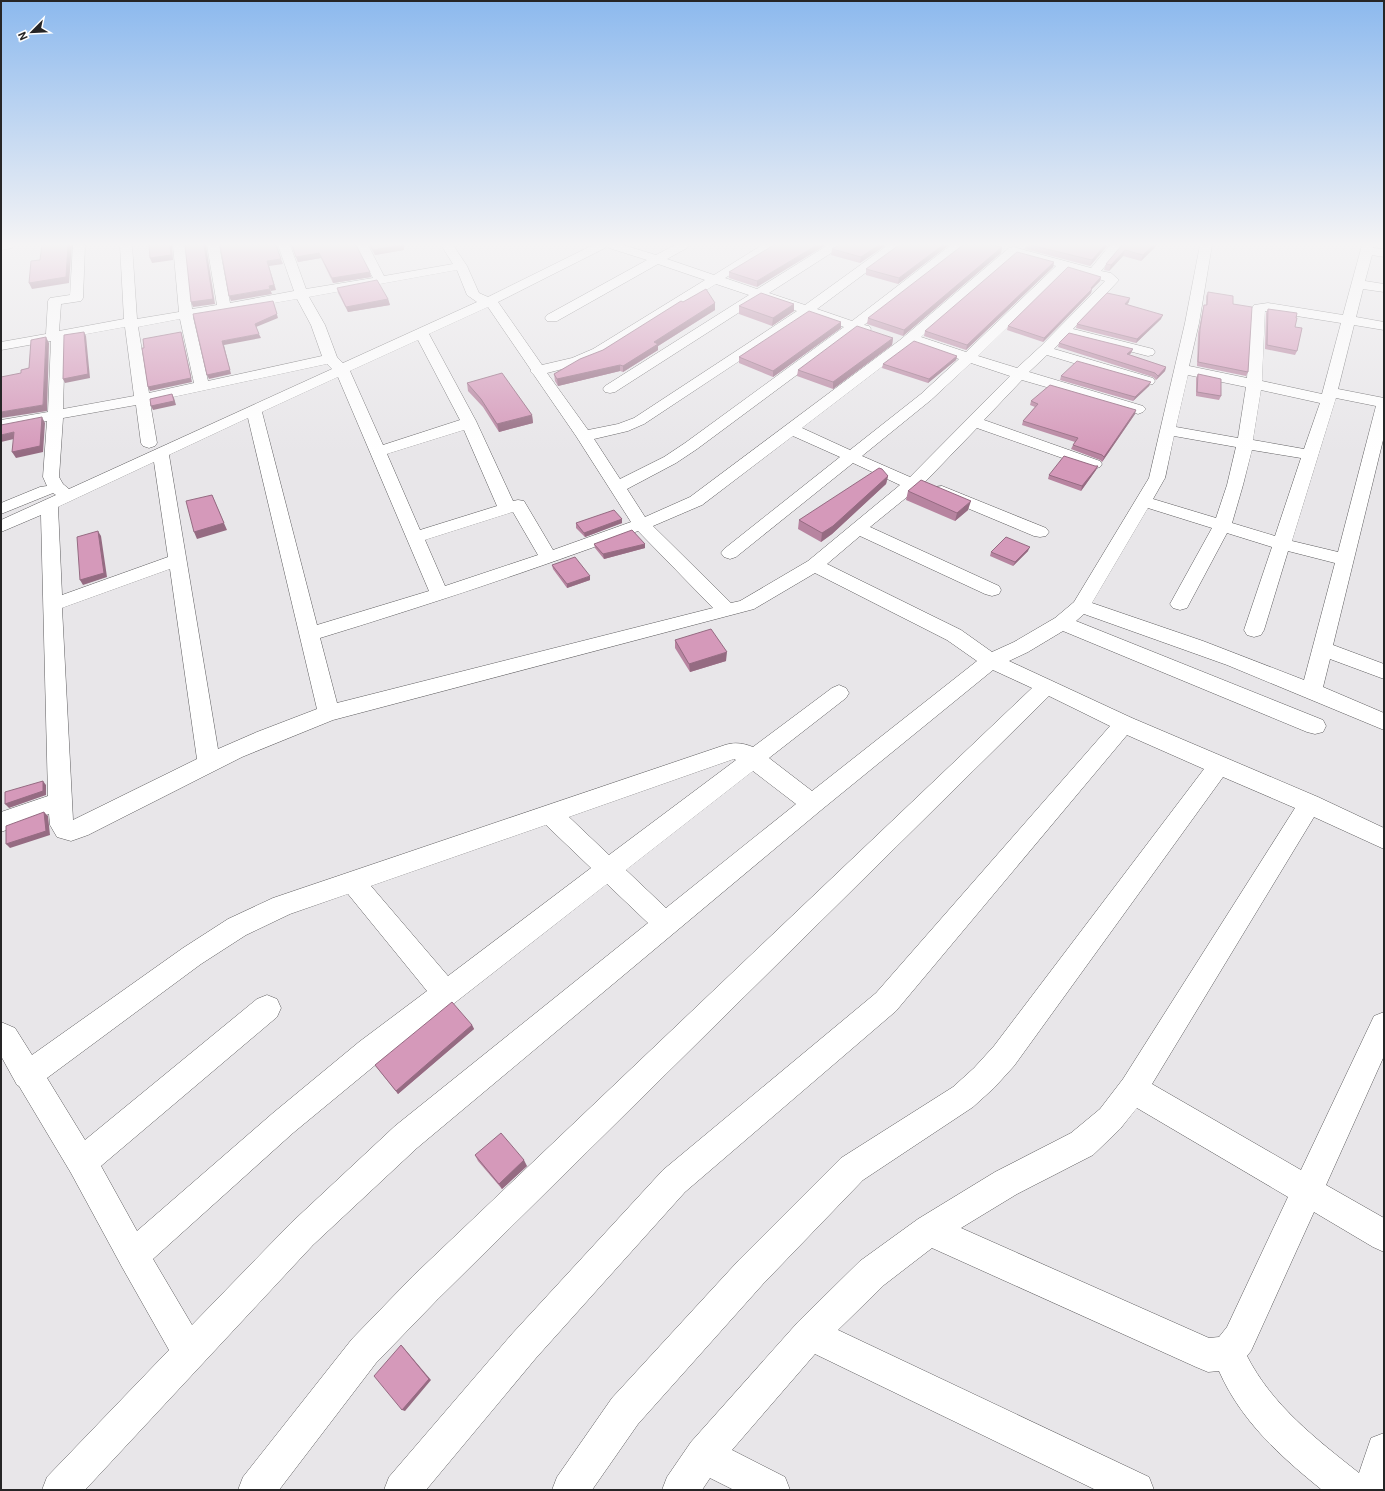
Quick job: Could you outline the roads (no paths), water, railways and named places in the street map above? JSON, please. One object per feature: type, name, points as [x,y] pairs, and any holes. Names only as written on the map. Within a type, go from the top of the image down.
[{"type":"street","points":[[54,315],[52,333],[58,336]]},
{"type":"street","points":[[130,315],[142,399],[155,448],[177,560],[209,764]]},
{"type":"street","points":[[1,346],[125,323],[131,324],[183,315]]},
{"type":"street","points":[[186,315],[202,386]]},
{"type":"street","points":[[312,315],[378,452],[440,595]]},
{"type":"street","points":[[1,425],[55,416],[62,413],[142,399],[202,386],[336,364],[348,351],[438,315]]},
{"type":"street","points":[[1,527],[59,494],[215,420],[253,404],[318,367],[336,364],[421,333],[452,315]]},
{"type":"street","points":[[495,315],[584,436],[641,524],[727,612]]},
{"type":"street","points":[[552,318],[558,315]]},
{"type":"street","points":[[537,371],[577,361],[598,352],[658,315]]},
{"type":"street","points":[[610,389],[728,315]]},
{"type":"street","points":[[584,436],[622,428],[639,421],[800,315]]},
{"type":"street","points":[[820,315],[876,333]]},
{"type":"street","points":[[617,488],[670,460],[691,446],[868,315]]},
{"type":"street","points":[[310,634],[440,595],[549,558],[671,513],[696,501],[908,340],[936,315]]},
{"type":"street","points":[[730,553],[926,397],[1013,315]]},
{"type":"street","points":[[58,336],[51,477],[59,494],[53,605],[60,801],[62,825],[65,830],[71,831],[80,828],[209,764],[298,724],[330,713],[727,612],[747,605],[814,565],[914,482],[1078,315]]},
{"type":"street","points":[[60,1490],[302,1234],[406,1137],[812,804],[986,658],[1021,647],[1062,623],[1081,606],[1157,478],[1193,315]]},
{"type":"street","points":[[1180,604],[1222,526],[1245,444],[1254,384],[1259,315]]},
{"type":"street","points":[[1315,315],[1384,326]]},
{"type":"street","points":[[1254,630],[1329,396],[1350,315]]},
{"type":"street","points":[[1063,330],[1148,352]]},
{"type":"street","points":[[421,333],[468,421],[508,508]]},
{"type":"street","points":[[891,338],[908,340],[1138,409]]},
{"type":"street","points":[[1044,350],[1148,381]]},
{"type":"street","points":[[1182,369],[1254,384],[1384,404],[1312,690]]},
{"type":"street","points":[[253,404],[330,713]]},
{"type":"street","points":[[378,452],[464,425],[468,421]]},
{"type":"street","points":[[974,422],[1094,464]]},
{"type":"street","points":[[791,429],[914,482],[1040,532]]},
{"type":"street","points":[[1168,430],[1310,455]]},
{"type":"street","points":[[1,509],[59,494]]},
{"type":"street","points":[[1143,501],[1282,544],[1345,560]]},
{"type":"street","points":[[414,537],[518,505],[549,558]]},
{"type":"street","points":[[857,528],[992,590]]},
{"type":"street","points":[[53,605],[177,560]]},
{"type":"street","points":[[814,565],[954,635],[986,658],[1124,724],[1310,804],[1384,839]]},
{"type":"street","points":[[1081,606],[1160,632],[1312,690],[1384,722]]},
{"type":"street","points":[[1062,623],[1315,726]]},
{"type":"street","points":[[1322,648],[1384,672]]},
{"type":"street","points":[[256,1490],[364,1351],[425,1288],[1047,686]]},
{"type":"street","points":[[133,1256],[283,1123],[369,1052],[839,693]]},
{"type":"street","points":[[402,1490],[524,1346],[674,1181],[886,1002],[1124,724]]},
{"type":"street","points":[[27,1075],[186,961],[237,927],[282,906],[733,751],[744,752],[753,758],[812,804]]},
{"type":"street","points":[[570,1490],[625,1412],[751,1272],[852,1169],[963,1097],[984,1078],[1004,1056],[1219,766]]},
{"type":"street","points":[[1,822],[60,801]]},
{"type":"street","points":[[680,1490],[704,1455],[810,1334],[872,1273],[929,1230],[1006,1183],[1082,1144],[1110,1119],[1133,1089],[1310,804]]},
{"type":"street","points":[[550,814],[607,870],[666,924]]},
{"type":"street","points":[[353,882],[445,994]]},
{"type":"street","points":[[82,1162],[267,1008]]},
{"type":"street","points":[[929,1230],[1208,1355],[1228,1352],[1239,1339],[1384,1025]]},
{"type":"street","points":[[1,1035],[5,1037],[82,1162],[133,1256],[190,1352]]},
{"type":"street","points":[[1133,1089],[1384,1236]]},
{"type":"street","points":[[810,1334],[1136,1490]]},
{"type":"street","points":[[1228,1352],[1242,1381],[1264,1412],[1292,1441],[1351,1490]]},
{"type":"street","points":[[1371,1490],[1384,1451]]},
{"type":"street","points":[[704,1455],[772,1490]]}]
